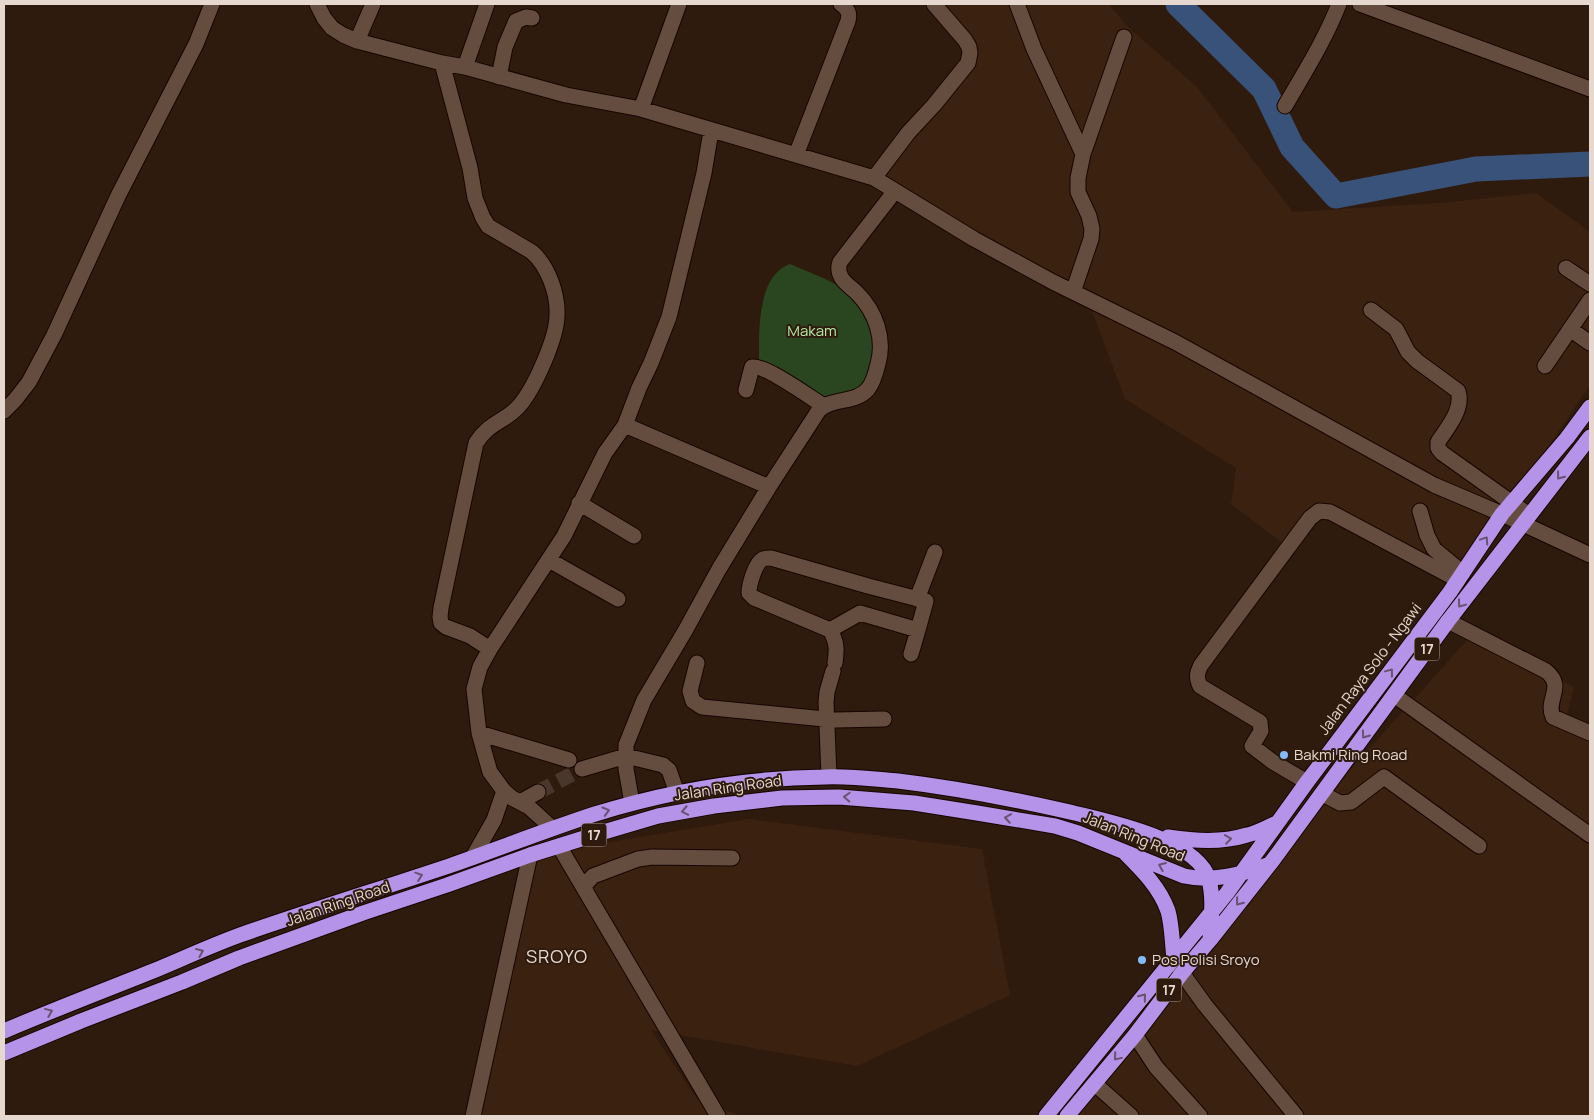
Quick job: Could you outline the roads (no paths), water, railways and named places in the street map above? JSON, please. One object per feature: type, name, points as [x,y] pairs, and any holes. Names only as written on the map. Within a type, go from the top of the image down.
[{"type":"highway","name":"Jalan Raya Solo - Ngawi","points":[[1046,1116],[1242,873],[1307,782],[1461,576],[1507,509],[1567,438],[1590,406]]},
{"type":"highway","name":"17","points":[[1067,1116],[1135,1035],[1182,973],[1270,864],[1448,621],[1590,438]]},
{"type":"highway","name":"Jalan Ring Road","points":[[4,1030],[237,936],[473,857],[552,828],[632,804],[677,793],[751,781],[833,777],[878,779],[931,785],[1084,815],[1145,832],[1183,849],[1200,863],[1208,877],[1196,879],[1184,876],[1078,833],[1026,821],[914,803],[839,797],[782,798],[714,806],[649,819],[559,846],[363,913],[239,958],[4,1053]]},
{"type":"highway","name":"17","points":[[1145,832],[1181,839],[1228,840],[1249,835],[1277,823]]},
{"type":"highway","name":"17","points":[[1121,849],[1143,871],[1159,892],[1168,911],[1174,958]]},
{"type":"highway","name":"17","points":[[1208,877],[1242,873],[1270,864]]},
{"type":"highway","points":[[1208,877],[1211,913],[1210,940]]},
{"type":"highway","points":[[358,896],[363,913]]},
{"type":"street","points":[[4,411],[29,382],[54,335],[118,196],[196,44],[212,4]]},
{"type":"street","points":[[317,4],[332,28],[343,36],[357,41],[465,67],[566,95],[641,109],[874,178],[974,239],[1073,292],[1175,342],[1434,485],[1507,509]]},
{"type":"street","points":[[357,41],[373,4]]},
{"type":"street","points":[[465,67],[487,4]]},
{"type":"street","points":[[641,109],[679,4]]},
{"type":"street","points":[[796,155],[848,21],[849,14],[841,4]]},
{"type":"street","points":[[874,178],[908,133],[934,105],[970,58],[969,47],[965,40],[934,4]]},
{"type":"street","points":[[1017,4],[1034,49],[1083,154]]},
{"type":"street","points":[[1285,106],[1318,48],[1340,4]]},
{"type":"street","points":[[1360,4],[1590,88]]},
{"type":"street","points":[[499,77],[505,47],[516,21],[526,17],[532,18]]},
{"type":"street","points":[[1073,292],[1091,239],[1092,229],[1089,216],[1078,192],[1078,178],[1083,154],[1124,37]]},
{"type":"street","points":[[442,63],[470,168],[475,198],[483,218],[488,226],[532,252],[538,258],[548,275],[557,304],[558,316],[541,367],[526,396],[515,410],[487,429],[476,443],[441,608],[441,623],[446,627],[470,636],[490,649]]},
{"type":"street","points":[[552,828],[529,807],[504,791],[494,780],[479,733],[474,689],[480,667],[490,649],[564,536],[604,453],[624,425],[651,363],[670,317],[712,131]]},
{"type":"street","points":[[632,804],[627,778],[626,745],[644,700],[685,631],[719,568],[769,486],[819,410],[824,406],[862,395],[869,388],[874,378],[880,356],[880,336],[870,310],[858,294],[842,279],[838,272],[838,266],[895,191]]},
{"type":"street","points":[[1566,268],[1590,284]]},
{"type":"street","points":[[1545,366],[1590,300]]},
{"type":"street","points":[[1371,310],[1396,329],[1408,352],[1417,361],[1458,391],[1460,398],[1458,407],[1438,442],[1438,448],[1442,453],[1507,509],[1590,555]]},
{"type":"street","points":[[1570,329],[1590,343]]},
{"type":"street","points":[[746,390],[752,367],[758,366],[778,376],[824,406]]},
{"type":"street","points":[[624,425],[769,486]]},
{"type":"street","points":[[579,503],[634,536]]},
{"type":"street","points":[[1307,782],[1273,762],[1252,746],[1261,731],[1260,722],[1200,686],[1197,679],[1202,665],[1310,518],[1319,511],[1330,512],[1461,576]]},
{"type":"street","points":[[1420,511],[1427,534],[1434,548],[1461,576]]},
{"type":"street","points":[[918,599],[935,552]]},
{"type":"street","points":[[833,777],[831,719],[827,692],[834,667],[837,649],[836,640],[830,630],[754,598],[749,593],[749,586],[758,564],[763,559],[771,558],[926,601],[911,654]]},
{"type":"street","points":[[549,560],[618,600]]},
{"type":"street","points":[[830,630],[860,613],[868,586]]},
{"type":"street","points":[[860,613],[918,630]]},
{"type":"street","points":[[1448,621],[1552,676],[1555,682],[1554,698],[1550,706],[1553,717],[1590,733]]},
{"type":"street","points":[[696,663],[690,691],[693,701],[702,707],[831,719],[884,719]]},
{"type":"street","points":[[1394,695],[1590,835]]},
{"type":"street","points":[[479,733],[569,760]]},
{"type":"street","points":[[582,769],[626,756],[667,767],[677,793]]},
{"type":"street","points":[[1322,794],[1340,803],[1351,802],[1384,777],[1479,846]]},
{"type":"street","points":[[473,857],[494,820],[504,791]]},
{"type":"street","points":[[520,802],[538,792]]},
{"type":"street","points":[[559,846],[718,1116]]},
{"type":"street","points":[[473,1116],[530,855]]},
{"type":"street","points":[[583,887],[593,876],[638,859],[732,858]]},
{"type":"street","points":[[1174,958],[1182,973],[1206,1005],[1296,1116]]},
{"type":"street","points":[[1135,1035],[1156,1067],[1200,1116]]},
{"type":"street","points":[[1095,1084],[1131,1116]]},
{"type":"waterway","points":[[1178,4],[1264,89],[1292,147],[1336,196],[1476,169],[1590,164]]},
{"type":"tunnel","points":[[538,792],[582,769]]},
{"type":"place","name":"Bakmi Ring Road","points":[[1284,755]]},
{"type":"place","name":"Pos Polisi Sroyo","points":[[1142,960]]},
{"type":"district","name":"SROYO","points":[[557,957]]},
{"type":"park label","name":"Makam","points":[[812,331]]}]
